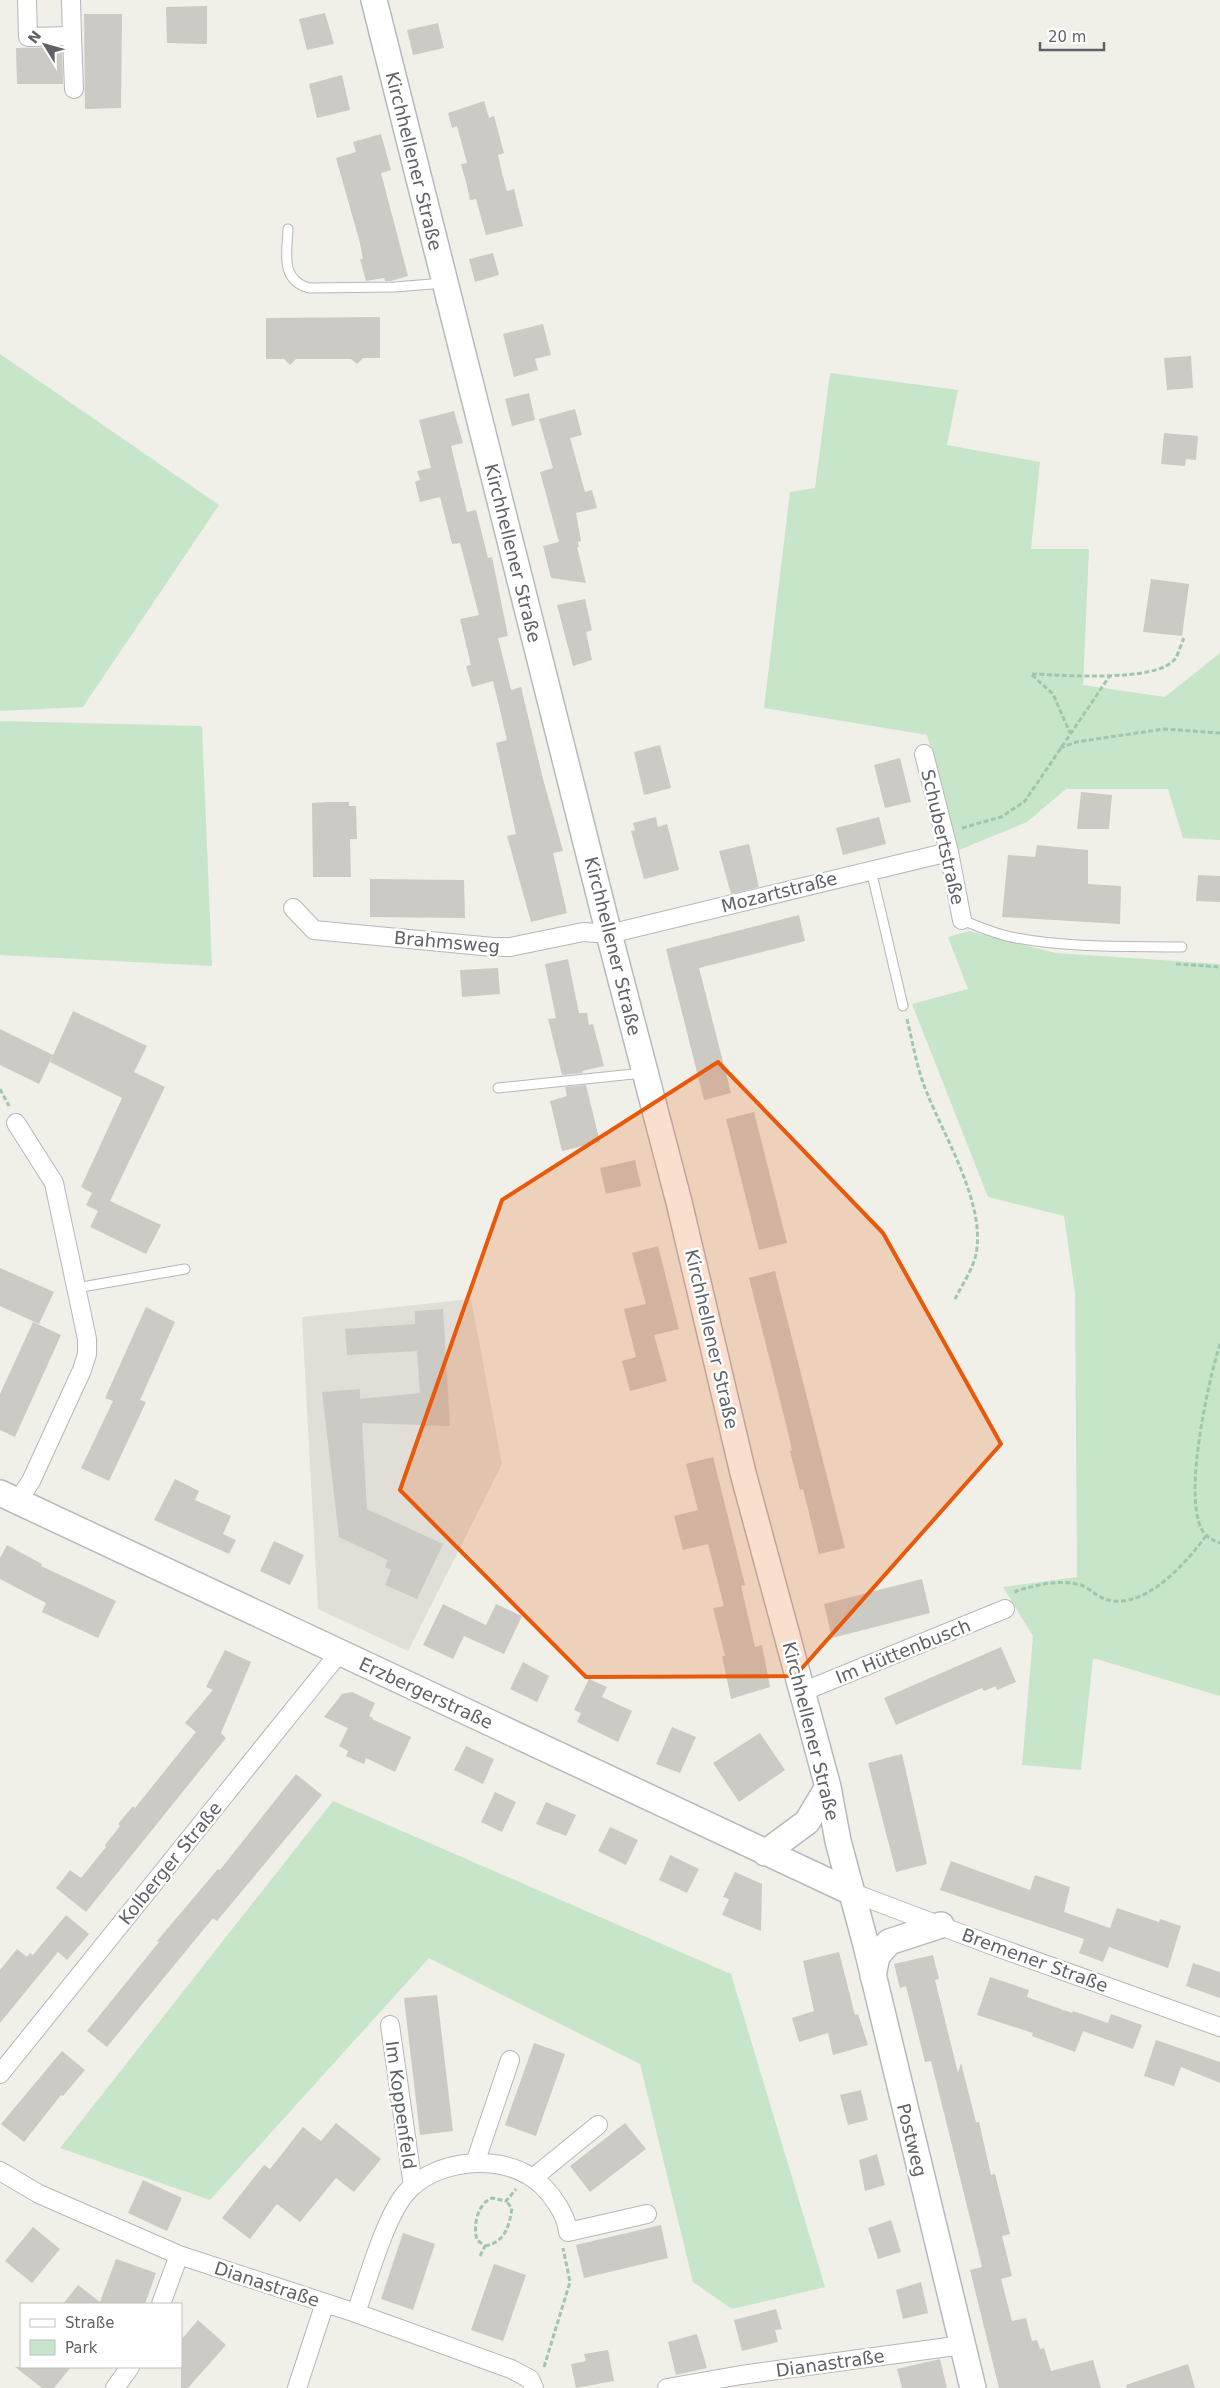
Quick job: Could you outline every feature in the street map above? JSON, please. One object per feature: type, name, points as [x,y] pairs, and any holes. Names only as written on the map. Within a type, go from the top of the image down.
[{"type":"main road","name":"Kirchhellener Straße","points":[[374,0],[609,934],[714,1341],[744,1472],[828,1786],[838,1841],[851,1892]]},
{"type":"main road","name":"Erzbergerstraße","points":[[9,1498],[851,1892]]},
{"type":"main road","points":[[765,1852],[807,1822],[828,1786]]},
{"type":"main road","name":"Postweg","points":[[851,1892],[973,2388]]},
{"type":"main road","points":[[873,1976],[880,1951],[889,1942],[941,1925]]},
{"type":"street","points":[[26,0],[28,36],[72,36]]},
{"type":"street","points":[[71,0],[74,89]]},
{"type":"street","name":"Schubertstraße","points":[[924,754],[949,852],[962,920]]},
{"type":"street","name":"Mozartstraße","points":[[609,934],[949,852]]},
{"type":"street","name":"Brahmsweg","points":[[292,908],[314,930],[493,948],[510,947],[583,932],[609,934]]},
{"type":"street","points":[[9,1498],[31,1481],[87,1354],[87,1339],[54,1183],[16,1123]]},
{"type":"street","name":"Im Hüttenbusch","points":[[802,1692],[1005,1609]]},
{"type":"street","name":"Kolberger Straße","points":[[0,2074],[340,1652]]},
{"type":"street","name":"Bremener Straße","points":[[851,1892],[941,1925],[991,1946],[1220,2027]]},
{"type":"street","name":"Im Koppenfeld","points":[[390,2024],[412,2186]]},
{"type":"street","points":[[475,2163],[510,2060]]},
{"type":"street","points":[[530,2176],[598,2125]]},
{"type":"street","name":"Im Koppenfeld","points":[[356,2314],[389,2222],[399,2203],[412,2186],[445,2169],[475,2163],[505,2166],[530,2176],[554,2199],[567,2224],[568,2232]]},
{"type":"street","name":"Dianastraße","points":[[0,2171],[23,2186],[58,2203],[179,2255],[356,2314],[511,2369],[532,2384]]},
{"type":"street","points":[[568,2232],[647,2214]]},
{"type":"street","points":[[161,2303],[179,2255]]},
{"type":"street","points":[[296,2388],[325,2304]]},
{"type":"street","name":"Dianastraße","points":[[667,2388],[741,2375],[963,2345]]},
{"type":"street","points":[[115,2388],[129,2368]]},
{"type":"lane","points":[[288,229],[287,267],[292,281],[299,285],[309,288],[395,287],[445,283]]},
{"type":"lane","points":[[871,870],[903,1006]]},
{"type":"lane","points":[[962,920],[988,931],[1028,940],[1078,944],[1182,947]]},
{"type":"lane","points":[[498,1088],[646,1073]]},
{"type":"lane","points":[[76,1288],[185,1269]]},
{"type":"path","points":[[1070,733],[1053,694],[1032,674],[1109,677],[1160,668],[1174,659],[1184,638]]},
{"type":"path","points":[[944,833],[1001,817],[1024,801],[1109,677]]},
{"type":"path","points":[[1059,749],[1076,742],[1164,729],[1220,733]]},
{"type":"path","points":[[903,1006],[926,1092],[959,1164],[976,1220],[978,1232],[976,1255],[955,1298]]},
{"type":"path","points":[[1220,1344],[1208,1394],[1194,1489],[1197,1517],[1206,1536],[1220,1543]]},
{"type":"path","points":[[1005,1609],[1016,1591],[1046,1582],[1081,1586],[1107,1600],[1135,1600],[1159,1586],[1206,1536]]},
{"type":"path","points":[[506,2201],[530,2176]]},
{"type":"path","points":[[499,2198],[506,2201],[512,2208],[504,2233],[496,2244],[485,2246],[476,2238],[478,2213],[488,2199],[499,2198]]},
{"type":"path","points":[[532,2384],[539,2377],[543,2369],[570,2282],[562,2242],[568,2232]]},
{"type":"path","points":[[480,2256],[485,2246]]},
{"type":"highlighted area","points":[[718,1062],[883,1233],[1001,1444],[795,1676],[586,1677],[400,1490],[502,1200]]},
{"type":"shaded area","points":[[471,1299],[502,1464],[408,1651],[318,1609],[302,1317]]},
{"type":"green space","points":[[0,354],[219,505],[83,707],[0,711]]},
{"type":"green space","points":[[830,373],[958,390],[947,445],[1040,462],[1031,549],[1089,549],[1083,685],[1165,697],[1220,653],[1220,840],[1183,838],[1168,789],[1066,789],[1027,822],[959,850],[927,735],[764,708],[790,492],[815,488]]},
{"type":"green space","points":[[0,721],[202,726],[212,966],[0,955]]},
{"type":"green space","points":[[969,931],[1056,953],[1220,964],[1220,1696],[1093,1658],[1081,1770],[1022,1765],[1033,1636],[1003,1587],[1077,1577],[1075,1293],[1064,1216],[988,1197],[912,1004],[968,989],[948,937]]},
{"type":"green space","points":[[333,1801],[731,1974],[825,2287],[732,2309],[693,2282],[640,2064],[429,1958],[210,2200],[60,2148]]},
{"type":"building","points":[[207,6],[207,44],[167,43],[166,7]]},
{"type":"building","points":[[325,13],[334,44],[307,50],[299,19]]},
{"type":"building","points":[[84,14],[122,14],[121,108],[85,109]]},
{"type":"building","points":[[438,23],[444,48],[413,55],[407,30]]},
{"type":"building","points":[[62,47],[63,84],[17,84],[16,48]]},
{"type":"building","points":[[342,75],[350,110],[317,118],[309,84]]},
{"type":"building","points":[[484,101],[489,118],[494,116],[504,153],[498,155],[502,173],[507,191],[514,189],[523,226],[486,235],[476,199],[470,200],[461,164],[467,163],[457,126],[452,128],[448,113]]},
{"type":"building","points":[[381,134],[391,170],[381,173],[408,276],[391,281],[385,281],[384,278],[366,281],[360,259],[363,259],[360,243],[336,158],[356,152],[353,142]]},
{"type":"building","points":[[493,253],[499,275],[475,282],[469,259]]},
{"type":"building","points":[[380,317],[380,358],[363,358],[357,364],[351,359],[296,359],[290,365],[284,359],[266,359],[266,318]]},
{"type":"building","points":[[543,324],[551,355],[535,359],[538,370],[514,377],[503,334]]},
{"type":"building","points":[[1191,356],[1193,388],[1167,390],[1164,358]]},
{"type":"building","points":[[529,393],[535,420],[512,426],[505,399]]},
{"type":"building","points":[[575,409],[582,435],[570,438],[585,492],[592,490],[597,508],[576,513],[581,541],[578,542],[579,547],[577,547],[586,583],[551,578],[543,546],[559,542],[540,472],[553,468],[539,419]]},
{"type":"building","points":[[454,411],[463,443],[451,446],[467,512],[476,510],[488,558],[492,557],[508,636],[498,638],[511,690],[521,687],[543,779],[563,851],[553,853],[567,913],[531,922],[507,836],[516,834],[496,743],[507,740],[493,681],[472,687],[466,666],[471,665],[460,619],[479,615],[460,543],[452,544],[440,497],[420,502],[415,482],[420,480],[417,471],[431,468],[419,420]]},
{"type":"building","points":[[1164,433],[1198,436],[1196,460],[1186,459],[1185,466],[1161,464]]},
{"type":"building","points":[[1151,579],[1189,584],[1182,636],[1143,632]]},
{"type":"building","points":[[585,599],[592,630],[586,632],[592,660],[573,666],[557,605]]},
{"type":"building","points":[[660,745],[671,788],[644,795],[634,752]]},
{"type":"building","points":[[900,758],[911,802],[885,808],[874,765]]},
{"type":"building","points":[[1081,792],[1112,795],[1109,829],[1077,829]]},
{"type":"building","points":[[349,802],[349,806],[356,806],[357,839],[350,839],[351,877],[313,877],[312,803]]},
{"type":"building","points":[[656,817],[658,827],[667,824],[679,870],[644,879],[631,831],[635,830],[633,823]]},
{"type":"building","points":[[879,817],[886,844],[843,855],[836,828]]},
{"type":"building","points":[[749,844],[759,887],[731,894],[719,851]]},
{"type":"building","points":[[1037,845],[1088,850],[1088,884],[1121,886],[1120,924],[1002,917],[1008,855],[1035,857]]},
{"type":"building","points":[[1198,875],[1220,876],[1220,902],[1196,901]]},
{"type":"building","points":[[370,879],[464,880],[465,918],[370,917]]},
{"type":"building","points":[[799,915],[805,941],[699,968],[731,1093],[704,1100],[666,949]]},
{"type":"building","points":[[568,959],[579,1013],[587,1013],[589,1025],[593,1024],[604,1066],[582,1071],[583,1073],[562,1075],[548,1019],[556,1018],[545,964]]},
{"type":"building","points":[[498,968],[500,994],[462,997],[460,970]]},
{"type":"building","points":[[73,1011],[147,1046],[134,1072],[165,1087],[110,1201],[161,1225],[146,1254],[90,1227],[98,1211],[86,1205],[92,1193],[81,1187],[122,1098],[50,1062]]},
{"type":"building","points":[[0,1029],[53,1055],[39,1084],[0,1065]]},
{"type":"building","points":[[586,1085],[600,1142],[562,1151],[550,1101],[567,1096],[565,1087]]},
{"type":"building","points":[[754,1112],[787,1243],[759,1250],[726,1119]]},
{"type":"building","points":[[635,1160],[641,1186],[606,1194],[600,1168]]},
{"type":"building","points":[[658,1246],[679,1329],[654,1335],[667,1381],[630,1391],[622,1361],[636,1357],[624,1309],[646,1304],[632,1253]]},
{"type":"building","points":[[0,1268],[54,1292],[39,1324],[0,1306]]},
{"type":"building","points":[[775,1271],[845,1548],[819,1554],[803,1489],[800,1490],[790,1451],[792,1450],[784,1416],[749,1278]]},
{"type":"building","points":[[146,1307],[175,1322],[140,1400],[146,1402],[109,1481],[81,1468],[113,1401],[105,1398]]},
{"type":"building","points":[[443,1309],[450,1426],[362,1423],[367,1509],[443,1544],[417,1599],[385,1585],[391,1570],[385,1567],[388,1560],[339,1537],[322,1392],[360,1389],[360,1399],[420,1393],[417,1351],[347,1355],[345,1329],[415,1324],[415,1311]]},
{"type":"building","points":[[33,1322],[61,1335],[15,1437],[0,1430],[0,1394]]},
{"type":"building","points":[[713,1457],[745,1585],[741,1586],[755,1647],[762,1645],[770,1687],[731,1699],[722,1656],[725,1656],[713,1608],[724,1606],[708,1544],[683,1550],[674,1516],[698,1510],[686,1464]]},
{"type":"building","points":[[175,1479],[199,1491],[195,1500],[231,1516],[223,1534],[236,1540],[229,1554],[154,1520]]},
{"type":"building","points":[[274,1541],[304,1555],[290,1585],[260,1571]]},
{"type":"building","points":[[7,1545],[42,1564],[41,1566],[116,1601],[98,1638],[42,1612],[46,1603],[0,1579],[0,1558]]},
{"type":"building","points":[[922,1579],[930,1613],[832,1638],[824,1604]]},
{"type":"building","points":[[443,1604],[486,1625],[496,1604],[522,1616],[504,1654],[464,1636],[453,1659],[423,1645]]},
{"type":"building","points":[[1001,1647],[1016,1682],[997,1690],[996,1686],[984,1691],[982,1688],[896,1725],[884,1698]]},
{"type":"building","points":[[225,1650],[251,1662],[221,1733],[226,1738],[86,1912],[56,1888],[70,1870],[81,1878],[106,1847],[105,1845],[120,1826],[118,1824],[133,1806],[135,1808],[196,1732],[185,1723],[213,1690],[206,1687]]},
{"type":"building","points":[[523,1662],[549,1676],[537,1702],[510,1689]]},
{"type":"building","points":[[589,1679],[607,1687],[602,1697],[632,1711],[618,1742],[577,1722],[581,1713],[574,1710]]},
{"type":"building","points":[[352,1692],[375,1703],[369,1716],[372,1719],[411,1737],[395,1772],[366,1758],[364,1764],[346,1756],[348,1751],[339,1746],[348,1728],[324,1717],[342,1694]]},
{"type":"building","points":[[672,1727],[696,1737],[680,1773],[656,1764]]},
{"type":"building","points":[[760,1733],[785,1770],[739,1802],[713,1763]]},
{"type":"building","points":[[466,1746],[494,1759],[483,1784],[454,1770]]},
{"type":"building","points":[[902,1754],[927,1864],[896,1872],[868,1763]]},
{"type":"building","points":[[296,1774],[322,1795],[217,1921],[213,1918],[107,2047],[87,2031],[159,1942],[157,1941],[218,1869],[220,1870]]},
{"type":"building","points":[[495,1792],[516,1802],[502,1832],[481,1822]]},
{"type":"building","points":[[546,1802],[576,1815],[566,1836],[536,1824]]},
{"type":"building","points":[[610,1827],[638,1840],[626,1865],[598,1851]]},
{"type":"building","points":[[670,1855],[699,1869],[687,1893],[659,1880]]},
{"type":"building","points":[[951,1861],[1030,1890],[1035,1875],[1070,1887],[1064,1912],[1110,1928],[1117,1908],[1159,1922],[1160,1919],[1181,1926],[1168,1968],[1109,1947],[1103,1962],[1079,1953],[1084,1939],[940,1890]]},
{"type":"building","points":[[735,1872],[762,1884],[761,1931],[722,1915],[729,1899],[723,1897]]},
{"type":"building","points":[[66,1915],[89,1934],[67,1960],[58,1952],[0,2023],[0,1970],[17,1949],[27,1957],[30,1953],[33,1955]]},
{"type":"building","points":[[839,1952],[855,2015],[858,2014],[868,2045],[833,2055],[828,2033],[799,2042],[792,2018],[814,2011],[803,1961]]},
{"type":"building","points":[[933,1955],[939,1979],[935,1980],[958,2073],[961,2063],[976,2122],[979,2122],[991,2175],[995,2174],[1010,2234],[1002,2236],[1012,2276],[1001,2279],[1012,2321],[1026,2318],[1032,2341],[1037,2340],[1040,2349],[1044,2348],[1051,2371],[1093,2360],[1101,2388],[999,2388],[970,2270],[982,2267],[948,2129],[931,2061],[925,2062],[906,1986],[900,1988],[894,1964]]},
{"type":"building","points":[[1193,1963],[1220,1972],[1220,1998],[1186,1986]]},
{"type":"building","points":[[990,1977],[1029,1990],[1027,1997],[1072,2013],[1073,2011],[1108,2023],[1111,2014],[1142,2025],[1133,2049],[1083,2031],[1075,2052],[1032,2036],[1033,2033],[977,2015]]},
{"type":"building","points":[[437,1995],[453,2131],[420,2135],[404,1998]]},
{"type":"building","points":[[1156,2040],[1220,2062],[1220,2083],[1181,2067],[1174,2086],[1144,2076]]},
{"type":"building","points":[[534,2043],[565,2054],[536,2136],[505,2125]]},
{"type":"building","points":[[62,2051],[85,2070],[63,2096],[61,2095],[24,2142],[1,2124]]},
{"type":"building","points":[[861,2090],[868,2120],[848,2125],[840,2095]]},
{"type":"building","points":[[336,2123],[381,2159],[354,2192],[336,2178],[300,2222],[277,2204],[250,2239],[222,2218],[264,2165],[270,2169],[303,2127],[321,2141]]},
{"type":"building","points":[[625,2123],[646,2149],[590,2192],[570,2166]]},
{"type":"building","points":[[877,2154],[885,2185],[865,2191],[859,2160]]},
{"type":"building","points":[[143,2180],[182,2198],[167,2231],[128,2213]]},
{"type":"building","points":[[891,2220],[901,2252],[878,2259],[868,2228]]},
{"type":"building","points":[[661,2225],[668,2258],[584,2278],[576,2245]]},
{"type":"building","points":[[33,2227],[60,2249],[32,2283],[5,2261]]},
{"type":"building","points":[[403,2233],[435,2244],[413,2310],[381,2299]]},
{"type":"building","points":[[116,2259],[156,2273],[145,2303],[64,2303],[78,2285],[100,2302]]},
{"type":"building","points":[[494,2264],[526,2275],[503,2341],[471,2330]]},
{"type":"building","points":[[921,2282],[928,2313],[903,2319],[896,2290]]},
{"type":"building","points":[[776,2309],[782,2329],[775,2330],[778,2342],[742,2351],[734,2320]]},
{"type":"building","points":[[198,2320],[226,2345],[188,2388],[181,2388],[182,2339]]},
{"type":"building","points":[[697,2334],[707,2368],[676,2375],[668,2342]]},
{"type":"building","points":[[608,2350],[614,2381],[576,2388],[571,2364],[586,2361],[584,2354]]},
{"type":"building","points":[[940,2359],[947,2388],[902,2388],[897,2369]]},
{"type":"building","points":[[1188,2364],[1195,2388],[1127,2388],[1126,2385]]},
{"type":"building","points":[[15,2367],[70,2368],[54,2388],[42,2388]]}]
